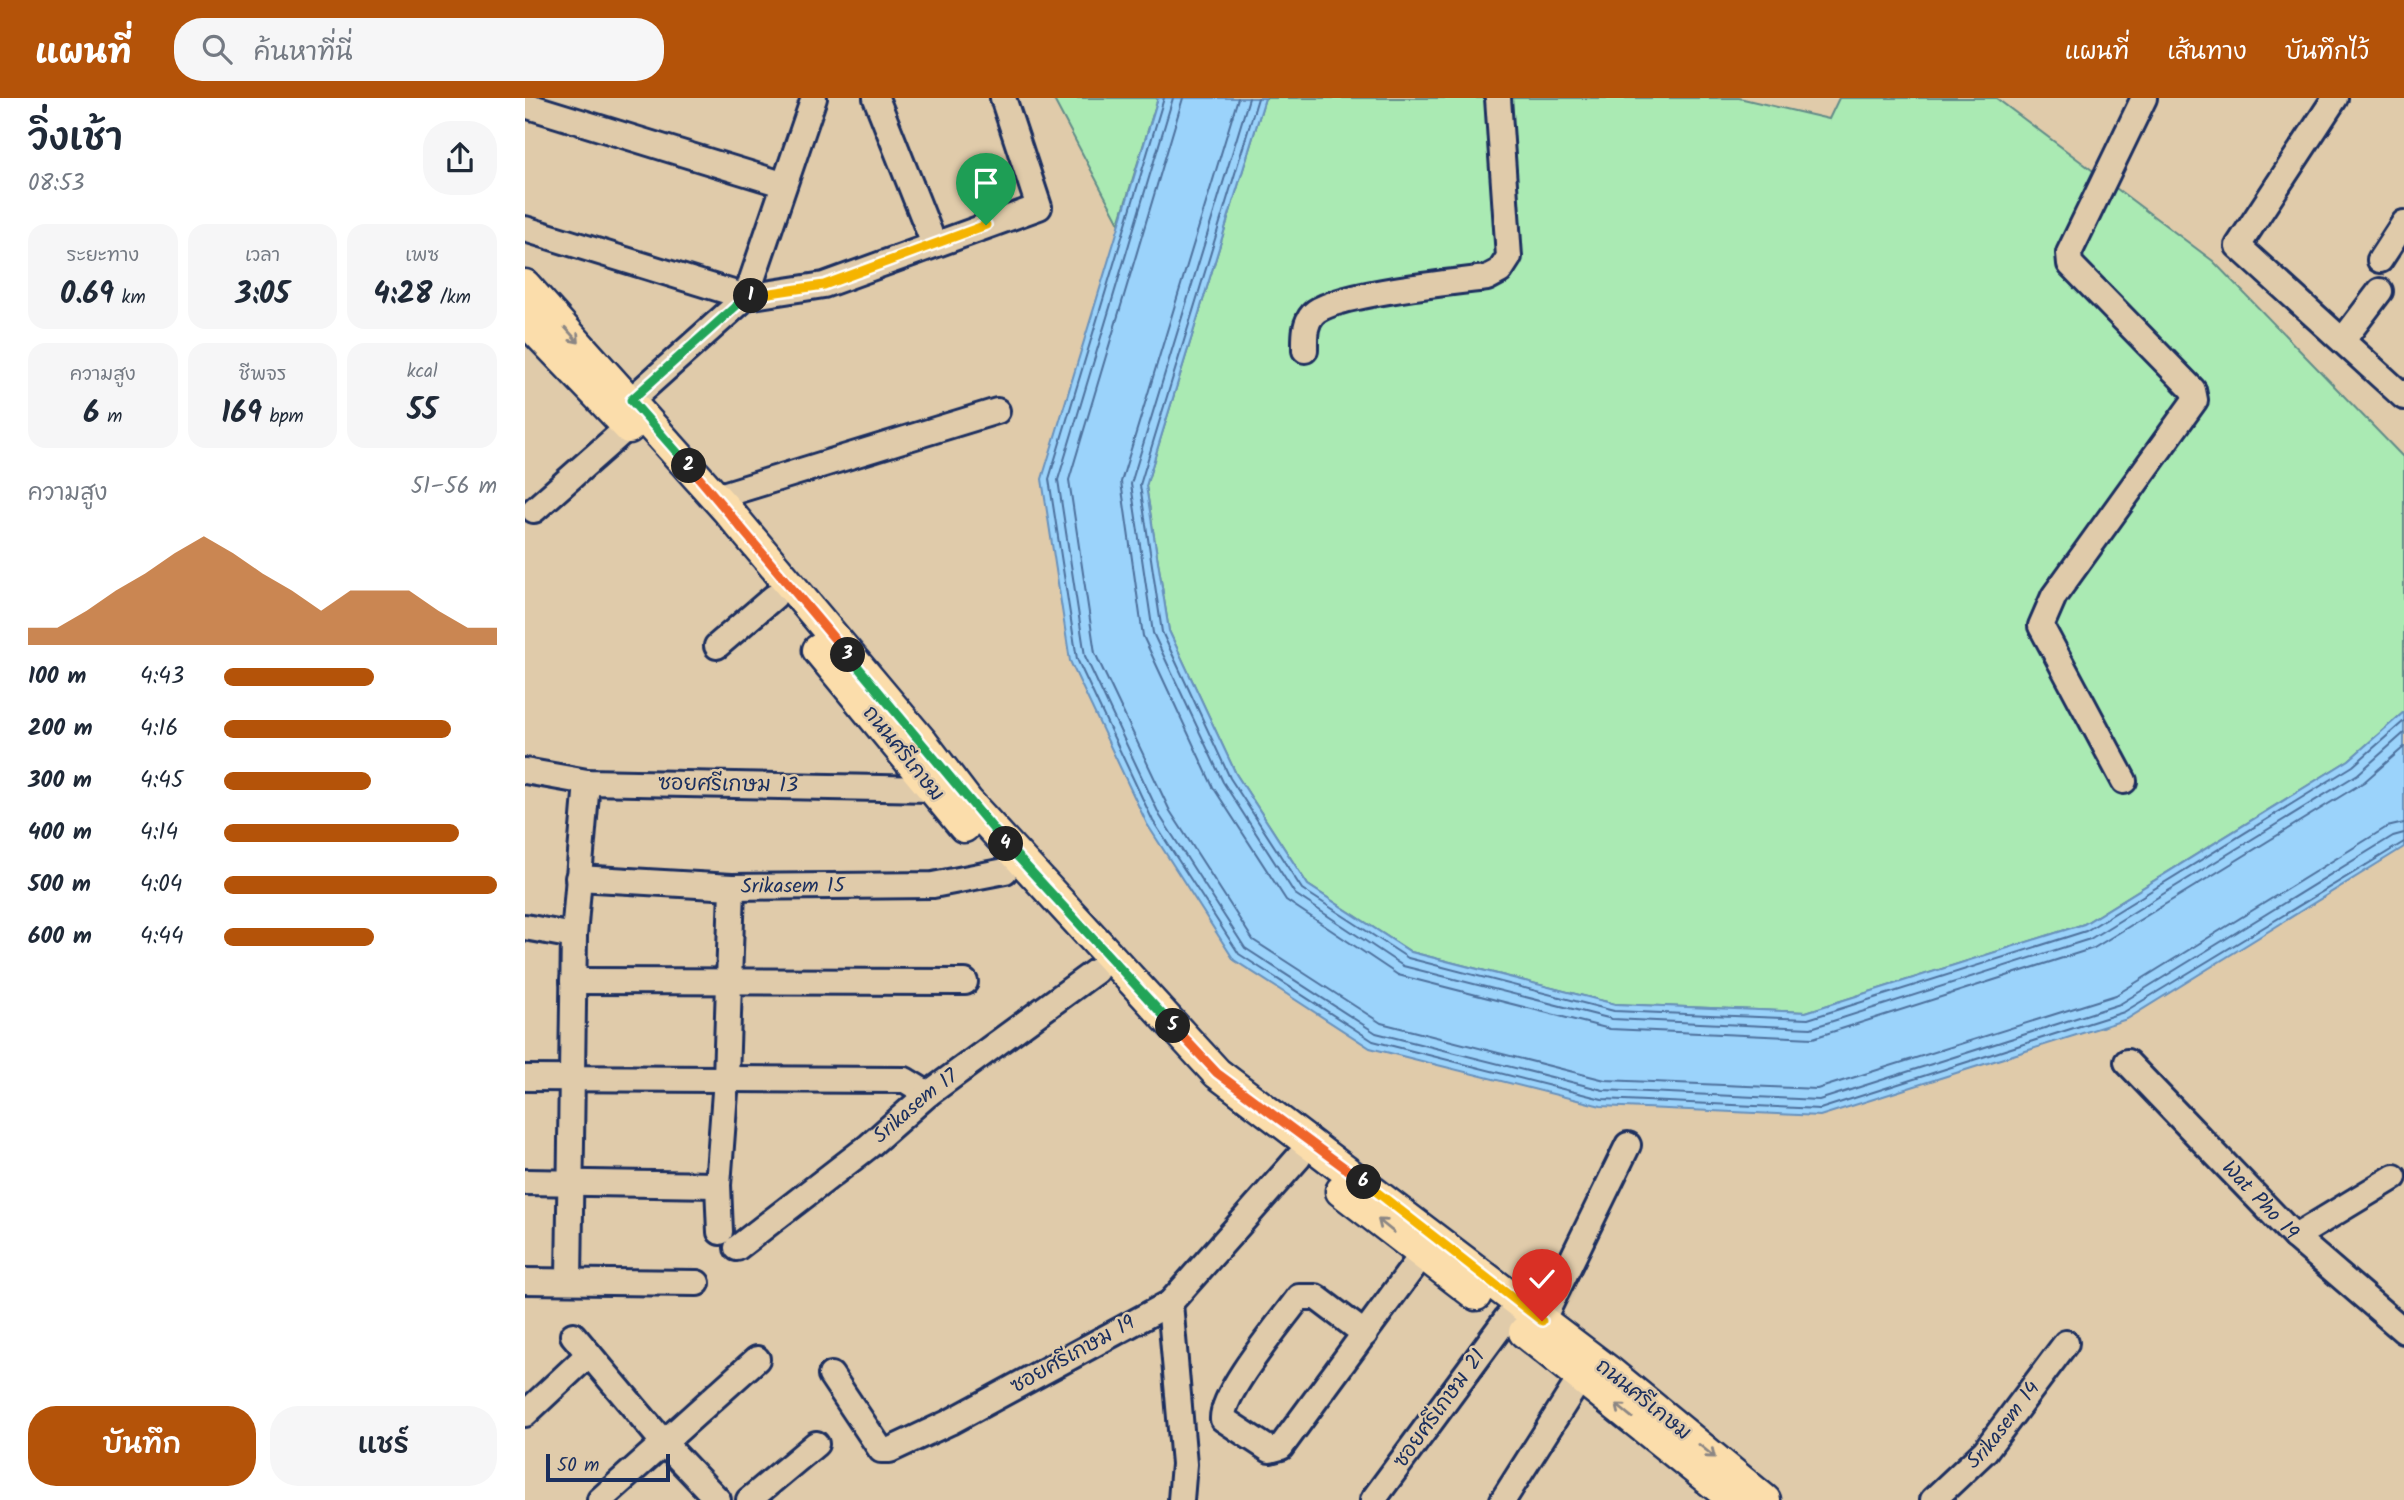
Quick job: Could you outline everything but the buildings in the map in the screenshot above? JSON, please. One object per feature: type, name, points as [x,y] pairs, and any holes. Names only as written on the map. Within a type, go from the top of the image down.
[{"type":"main road","name":"ถนนศรีเกษม","points":[[525,285],[774,597],[932,789],[1204,1088],[1235,1099],[1542,1321],[1611,1373],[1765,1500]]},
{"type":"main road","name":"ถนนศรีเกษม","points":[[527,326],[629,414],[716,497],[923,743],[968,802],[1217,1073],[1235,1099],[1299,1157],[1422,1255],[1507,1318],[1734,1500]]},
{"type":"street","points":[[534,510],[746,297],[782,184],[814,98]]},
{"type":"street","points":[[877,98],[934,244]]},
{"type":"street","points":[[525,229],[746,297],[824,285],[1039,206],[1003,98]]},
{"type":"street","points":[[1304,350],[1304,331],[1311,316],[1320,308],[1369,295],[1487,278],[1500,271],[1509,257],[1498,98]]},
{"type":"street","points":[[2124,780],[2041,626],[2054,596],[2195,400],[2193,390],[2070,264],[2069,253],[2144,98]]},
{"type":"street","points":[[2336,98],[2238,246],[2404,397]]},
{"type":"street","points":[[525,104],[782,184]]},
{"type":"street","points":[[2381,260],[2404,223]]},
{"type":"street","points":[[2343,340],[2380,291]]},
{"type":"street","points":[[716,497],[997,411]]},
{"type":"street","points":[[717,646],[774,597]]},
{"type":"street","name":"ซอยศรีเกษม 13","points":[[525,771],[587,782],[932,789]]},
{"type":"street","points":[[569,1279],[574,936],[587,782]]},
{"type":"street","name":"Srikasem 15","points":[[578,878],[732,887],[933,885],[1005,871]]},
{"type":"street","points":[[525,1182],[718,1185],[726,1079],[732,887]]},
{"type":"street","points":[[525,927],[574,936]]},
{"type":"street","name":"Srikasem 17","points":[[718,1185],[729,1240],[869,1146],[929,1094],[1096,971]]},
{"type":"street","points":[[573,981],[965,982]]},
{"type":"street","name":"Wat Pho 19","points":[[2127,1062],[2295,1237],[2404,1331]]},
{"type":"street","points":[[525,1078],[905,1080],[929,1094]]},
{"type":"street","points":[[1542,1321],[1628,1146]]},
{"type":"street","name":"ซอยศรีเกษม 19","points":[[831,1375],[881,1450],[890,1450],[950,1422],[1170,1303],[1299,1157]]},
{"type":"street","points":[[2295,1237],[2394,1177]]},
{"type":"street","points":[[1365,1334],[1316,1297],[1299,1297],[1222,1409],[1223,1419],[1270,1450],[1281,1447],[1365,1334],[1422,1255]]},
{"type":"street","points":[[525,1281],[569,1279],[697,1283]]},
{"type":"street","points":[[1170,1303],[1184,1464],[1181,1500]]},
{"type":"street","name":"ซอยศรีเกษม 21","points":[[1373,1500],[1507,1318]]},
{"type":"street","points":[[573,1335],[664,1443],[718,1500]]},
{"type":"street","name":"Srikasem 14","points":[[1933,1500],[1985,1451],[2066,1343]]},
{"type":"street","points":[[525,1414],[589,1354]]},
{"type":"street","points":[[600,1500],[757,1359]]},
{"type":"street","points":[[1503,1500],[1581,1377]]},
{"type":"street","points":[[750,1500],[816,1444]]},
{"type":"green space","points":[[1053,98],[1158,98],[1119,223]]},
{"type":"green space","points":[[1265,98],[1739,98],[1829,119],[1839,98],[1996,98],[2213,261],[2404,458],[2404,712],[2349,760],[2084,924],[1806,1012],[1615,1004],[1411,952],[1308,885],[1236,774],[1169,631],[1146,486]]},
{"type":"water","points":[[1158,98],[1265,98],[1146,486],[1169,631],[1236,774],[1308,885],[1411,952],[1615,1004],[1806,1012],[2084,924],[2349,760],[2404,712],[2404,847],[2127,1019],[1820,1116],[1601,1106],[1370,1048],[1234,960],[1147,824],[1070,661],[1042,479]]},
{"type":"route","points":[[986,225],[824,285],[746,297],[631,400],[923,743],[968,802],[1217,1073],[1323,1150],[1542,1321]]}]
